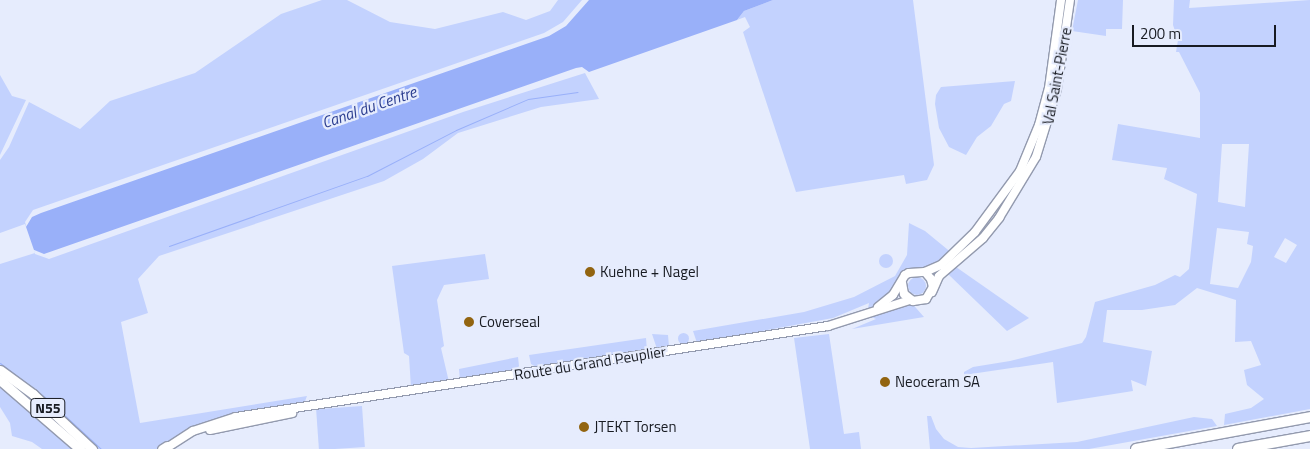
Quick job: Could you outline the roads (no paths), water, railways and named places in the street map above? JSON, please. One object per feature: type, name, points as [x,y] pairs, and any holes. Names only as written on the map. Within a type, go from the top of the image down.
[{"type":"highway","name":"N55","points":[[0,370],[32,394],[92,449]]},
{"type":"highway","name":"N55","points":[[0,380],[80,449]]},
{"type":"highway","points":[[1136,449],[1310,417]]},
{"type":"highway","points":[[1238,449],[1310,436]]},
{"type":"main road","name":"Val Saint-Pierre","points":[[925,272],[941,265],[975,232],[1020,171],[1039,125],[1049,88],[1061,0]]},
{"type":"main road","name":"Val Saint-Pierre","points":[[932,292],[939,276],[983,238],[999,218],[1036,157],[1057,89],[1070,0]]},
{"type":"main road","points":[[925,272],[933,283],[932,292],[922,301],[910,300],[904,294],[902,282],[909,273],[925,272]]},
{"type":"main road","name":"Route du Grand Peuplier","points":[[867,315],[893,295],[902,282]]},
{"type":"main road","name":"Route du Grand Peuplier","points":[[166,448],[218,422],[820,328],[867,315],[910,300]]},
{"type":"main road","name":"Route du Grand Peuplier","points":[[166,448],[192,436],[234,423],[312,407]]},
{"type":"water","name":"Canal du Centre","points":[[589,0],[773,0],[744,11],[737,20],[589,72],[582,67],[576,68],[44,254],[0,236],[26,227],[32,217],[41,213],[549,36],[566,26]]},
{"type":"waterway","points":[[169,246],[367,176],[456,130],[528,99],[578,92]]},
{"type":"waterway","points":[[0,363],[46,398],[101,449]]},
{"type":"place","name":"Kuehne + Nagel","points":[[590,272]]},
{"type":"place","name":"Coverseal","points":[[469,322]]},
{"type":"place","name":"Neoceram SA","points":[[885,382]]},
{"type":"place","name":"JTEKT Torsen","points":[[584,427]]}]
